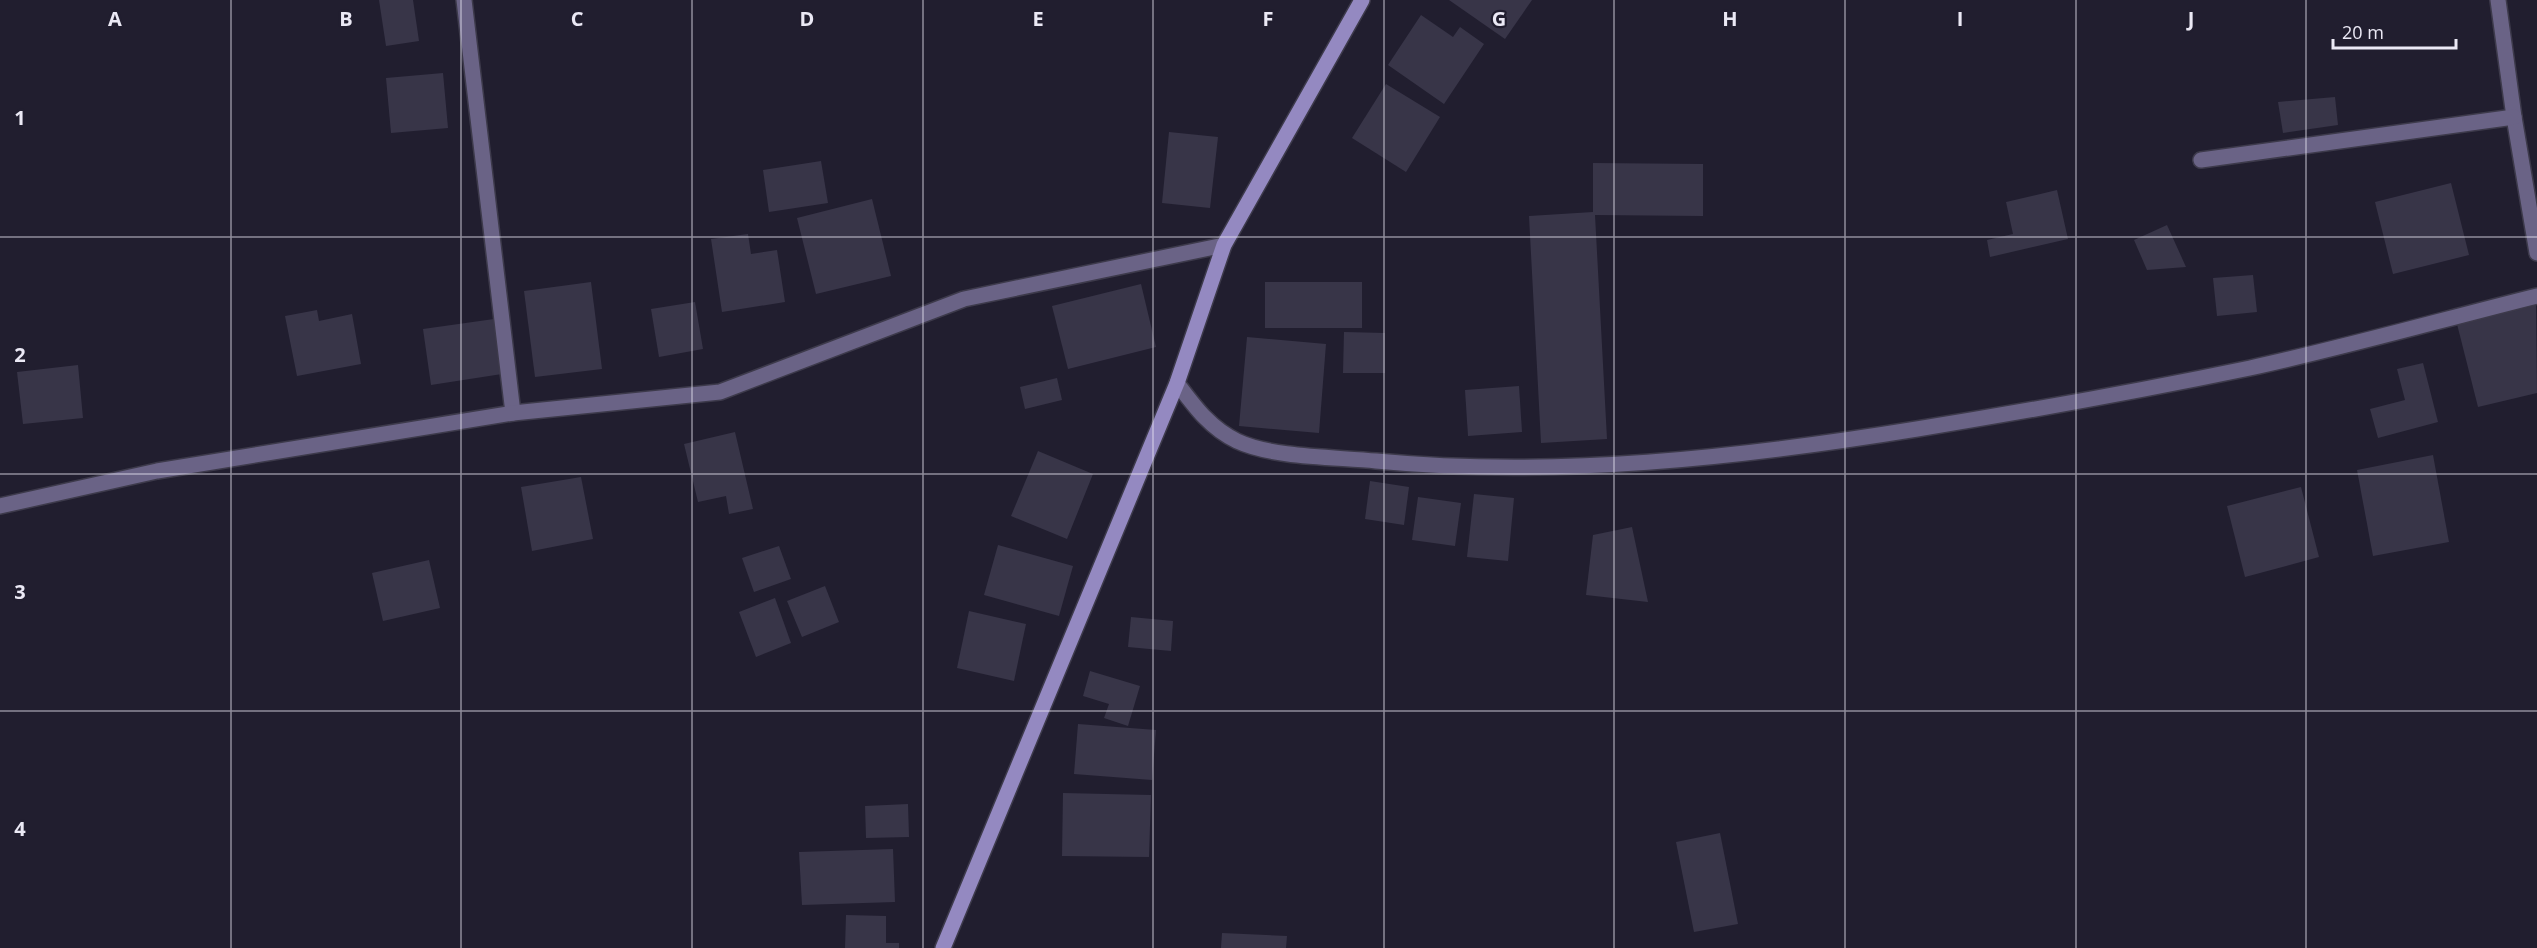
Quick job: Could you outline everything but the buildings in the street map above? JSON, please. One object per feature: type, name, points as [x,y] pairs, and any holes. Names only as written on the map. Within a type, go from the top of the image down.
[{"type":"street","points":[[464,0],[513,413]]},
{"type":"street","points":[[944,948],[1178,383],[1224,245],[1362,0]]},
{"type":"street","points":[[2498,0],[2514,117],[2537,253]]},
{"type":"street","points":[[2201,160],[2514,117]]},
{"type":"street","points":[[0,506],[157,471],[513,413],[720,392],[964,299],[1224,245]]},
{"type":"street","points":[[1178,383],[1206,421],[1238,441],[1270,451],[1436,467],[1576,467],[1699,459],[1803,448],[2049,408],[2253,367],[2537,296]]}]
